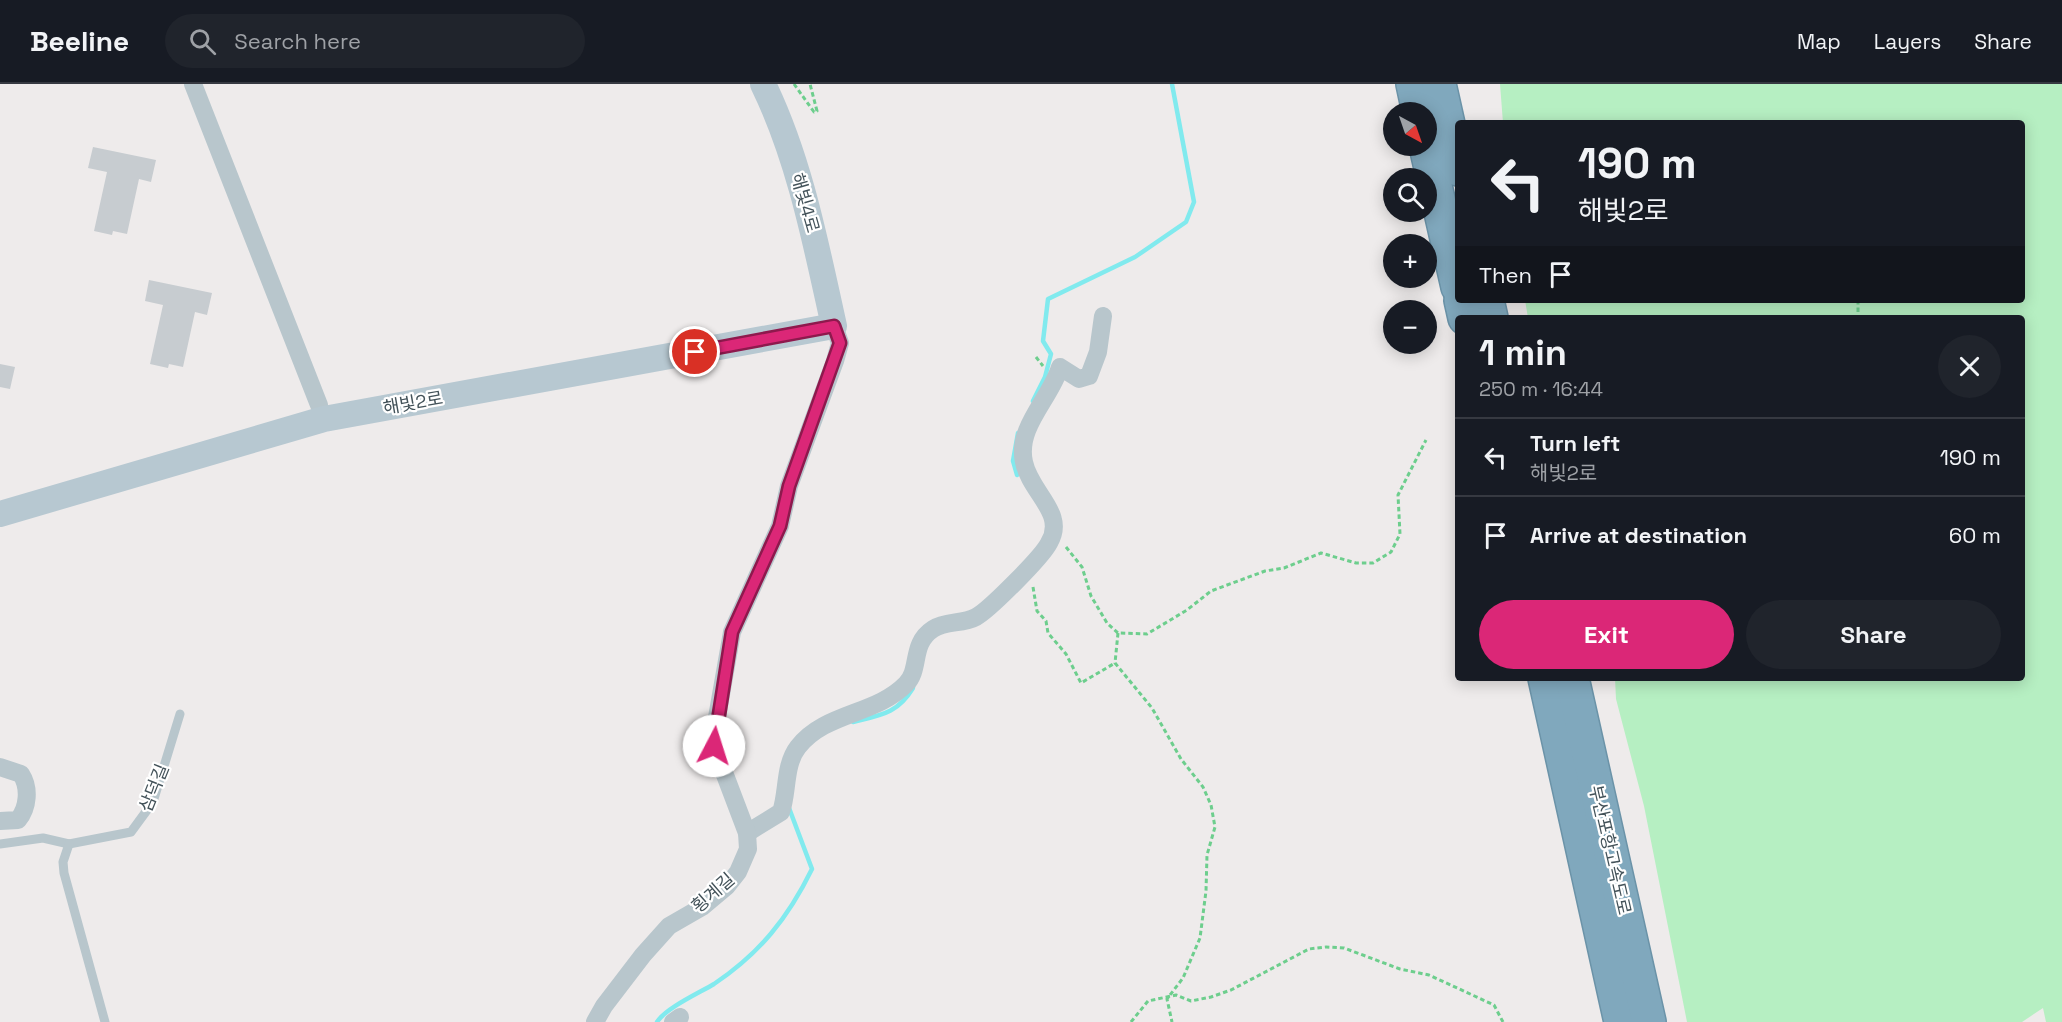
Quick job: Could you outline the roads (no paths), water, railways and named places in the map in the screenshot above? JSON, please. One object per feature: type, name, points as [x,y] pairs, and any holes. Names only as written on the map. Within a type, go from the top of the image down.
[{"type":"highway","points":[[1413,84],[1417,102]]},
{"type":"highway","points":[[1439,84],[1455,156]]},
{"type":"highway","points":[[1428,156],[1455,274]]},
{"type":"highway","name":"부산포항고속도로","points":[[1546,681],[1585,795],[1649,1022]]},
{"type":"highway","name":"부산포항고속도로","points":[[1572,681],[1585,795],[1621,1022]]},
{"type":"highway","points":[[1585,795],[1597,1022]]},
{"type":"highway","points":[[1585,795],[1668,1022]]},
{"type":"street","points":[[193,84],[319,405]]},
{"type":"street","name":"해빛4로","points":[[763,84],[792,159],[811,224],[834,326]]},
{"type":"street","points":[[747,833],[756,825],[781,812],[785,801],[789,769],[797,748],[842,716],[886,700],[902,688],[909,681],[921,639],[935,628],[974,618],[982,613],[1021,575],[1052,538],[1055,528],[1051,511],[1030,483],[1023,460],[1024,438],[1055,382],[1060,367],[1079,379],[1089,376],[1098,352],[1103,316]]},
{"type":"street","name":"해빛2로","points":[[0,514],[324,419],[834,326]]},
{"type":"street","name":"횡계길","points":[[595,1022],[643,955],[669,926],[702,907],[738,872],[748,849],[747,833],[714,746],[716,723],[732,632],[780,526],[789,486],[835,361],[840,343],[834,326]]},
{"type":"street","points":[[0,767],[21,774],[26,806],[18,820],[0,821]]},
{"type":"lane","name":"삼덕길","points":[[0,844],[43,838],[69,844],[99,836],[119,836],[138,826],[160,785],[180,714]]},
{"type":"lane","points":[[69,844],[63,862],[64,873],[105,1022]]},
{"type":"waterway","points":[[1033,401],[1045,377],[1051,354],[1043,341],[1048,299],[1135,257],[1186,222],[1194,202],[1172,84]]},
{"type":"waterway","points":[[1017,475],[1013,461],[1018,433]]},
{"type":"waterway","points":[[853,722],[888,712],[901,703],[913,688]]},
{"type":"waterway","points":[[657,1022],[668,1011],[714,984],[745,960],[783,919],[803,887],[812,869],[789,808]]}]
